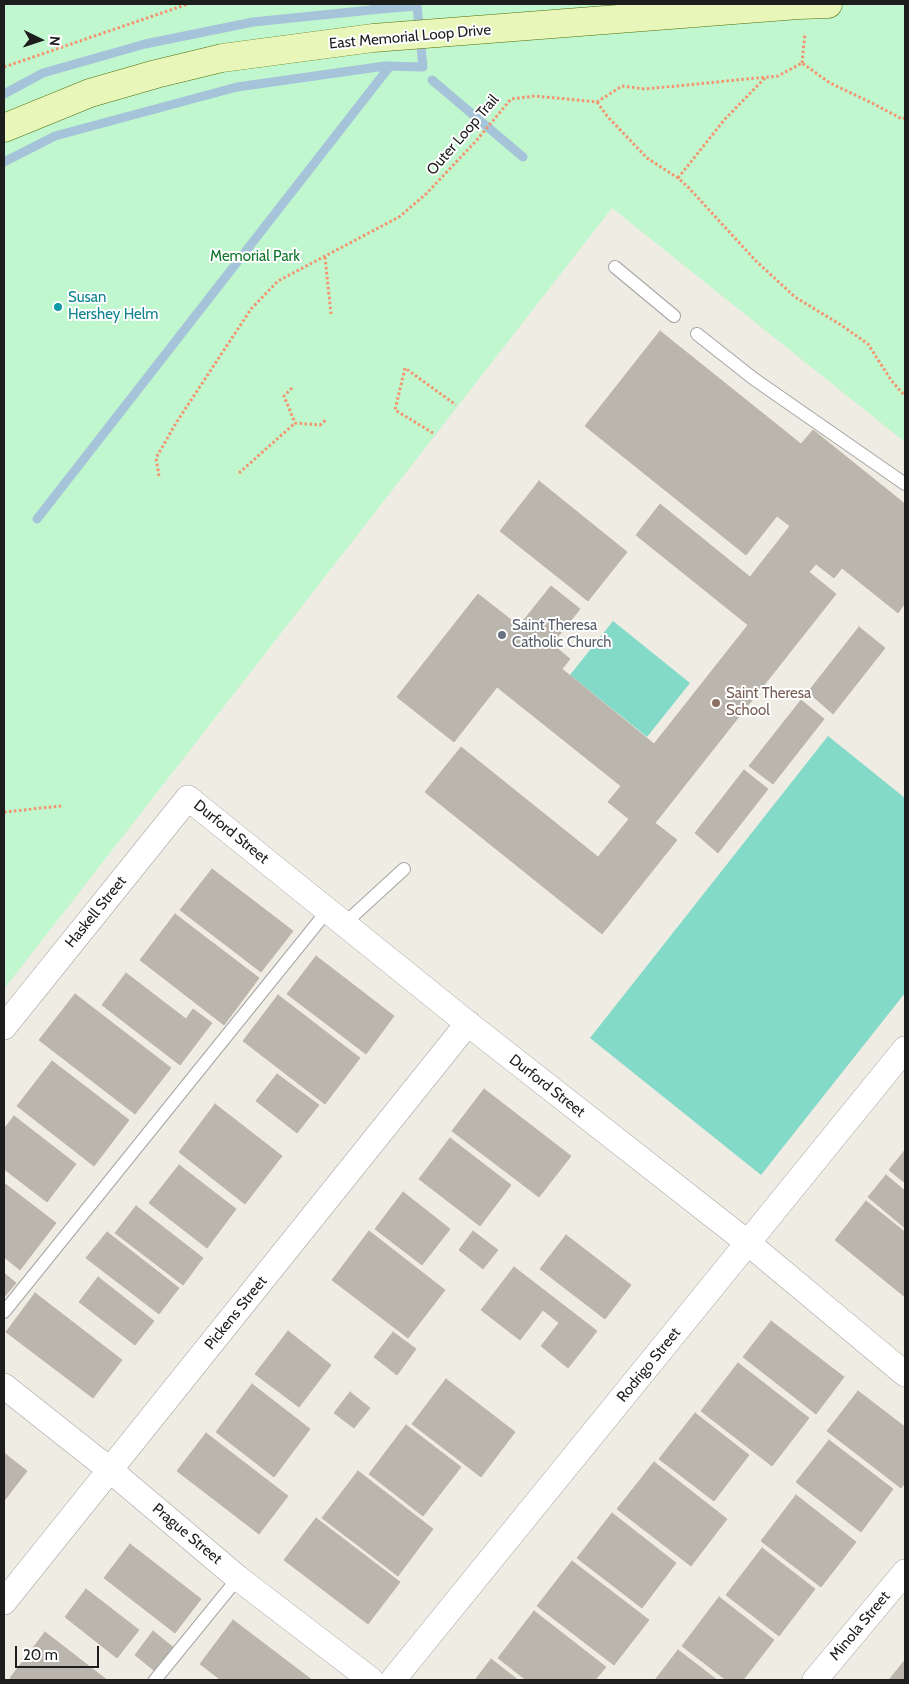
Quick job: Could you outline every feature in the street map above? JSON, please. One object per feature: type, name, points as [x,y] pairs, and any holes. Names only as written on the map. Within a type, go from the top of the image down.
[{"type":"street","name":"East Memorial Loop Drive","points":[[4,128],[90,93],[222,58],[374,38],[828,4]]},
{"type":"street","name":"Durford Street","points":[[188,798],[468,1023],[748,1243],[905,1374]]},
{"type":"street","name":"Haskell Street","points":[[4,1027],[188,798]]},
{"type":"street","name":"Pickens Street","points":[[4,1602],[468,1023]]},
{"type":"street","name":"Rodrigo Street","points":[[393,1680],[905,1050]]},
{"type":"street","name":"Prague Street","points":[[4,1386],[110,1470],[238,1578],[371,1680]]},
{"type":"street","name":"Minola Street","points":[[816,1680],[905,1572]]},
{"type":"lane","points":[[615,267],[674,316]]},
{"type":"lane","points":[[697,334],[754,378],[905,484]]},
{"type":"lane","points":[[4,1312],[336,917],[404,869]]},
{"type":"lane","points":[[155,1680],[238,1578]]},
{"type":"path","points":[[4,67],[188,4]]},
{"type":"path","points":[[802,63],[805,30]]},
{"type":"path","points":[[802,63],[778,76],[645,89],[622,86],[598,102],[607,116],[647,158],[678,178],[756,261],[795,297],[868,344],[891,380],[905,393]]},
{"type":"path","points":[[802,63],[830,83],[902,119],[905,118]]},
{"type":"path","points":[[678,178],[725,119],[766,77]]},
{"type":"path","name":"Outer Loop Trail","points":[[158,476],[156,458],[176,424],[251,309],[278,281],[399,217],[426,194],[476,142],[511,98],[535,96],[598,102]]},
{"type":"path","points":[[324,257],[331,314]]},
{"type":"path","points":[[433,433],[395,410],[405,368],[456,405]]},
{"type":"path","points":[[292,388],[284,396],[295,423]]},
{"type":"path","points":[[239,473],[295,423],[320,424],[327,419]]},
{"type":"path","points":[[4,812],[60,806]]},
{"type":"green space","name":"Memorial Park","points":[[4,4],[905,4],[905,442],[612,208],[4,989]]},
{"type":"shaded area","points":[[613,621],[690,683],[647,737],[570,675]]},
{"type":"shaded area","points":[[828,736],[905,798],[905,993],[761,1175],[590,1038]]},
{"type":"building","name":"Saint Theresa Catholic Church","points":[[660,331],[801,444],[813,430],[905,504],[905,603],[898,613],[842,568],[834,578],[816,564],[809,572],[836,594],[655,823],[677,840],[602,934],[425,792],[461,747],[598,857],[629,819],[608,802],[621,786],[497,687],[454,742],[397,697],[478,594],[519,626],[551,586],[580,609],[552,644],[570,659],[562,669],[654,744],[748,625],[636,535],[660,504],[750,577],[790,526],[777,516],[746,555],[585,426]]},
{"type":"building","points":[[539,481],[627,552],[588,601],[500,531]]},
{"type":"building","points":[[859,627],[885,648],[833,714],[808,692]]},
{"type":"building","points":[[801,700],[824,719],[773,784],[749,766]]},
{"type":"building","points":[[744,770],[768,789],[718,853],[695,833]]},
{"type":"building","points":[[212,869],[293,931],[261,972],[180,910]]},
{"type":"building","points":[[175,914],[259,978],[224,1025],[140,960]]},
{"type":"building","points":[[316,956],[394,1016],[366,1054],[287,994]]},
{"type":"building","points":[[126,973],[186,1019],[193,1009],[212,1023],[180,1065],[102,1005]]},
{"type":"building","points":[[75,994],[171,1068],[135,1114],[39,1040]]},
{"type":"building","points":[[278,995],[360,1058],[325,1104],[243,1041]]},
{"type":"building","points":[[52,1061],[129,1120],[94,1166],[17,1106]]},
{"type":"building","points":[[277,1074],[319,1105],[297,1133],[256,1101]]},
{"type":"building","points":[[484,1089],[571,1156],[539,1197],[452,1131]]},
{"type":"building","points":[[215,1104],[282,1156],[245,1204],[179,1152]]},
{"type":"building","points":[[14,1116],[76,1164],[47,1202],[4,1169],[4,1129]]},
{"type":"building","points":[[450,1138],[511,1185],[480,1226],[419,1179]]},
{"type":"building","points":[[905,1150],[905,1183],[889,1170]]},
{"type":"building","points":[[179,1165],[236,1209],[207,1248],[149,1203]]},
{"type":"building","points":[[886,1175],[905,1191],[905,1228],[868,1197]]},
{"type":"building","points":[[4,1183],[56,1223],[20,1270],[4,1257]]},
{"type":"building","points":[[403,1192],[450,1229],[422,1265],[375,1229]]},
{"type":"building","points":[[866,1201],[905,1232],[905,1297],[835,1240]]},
{"type":"building","points":[[136,1206],[203,1258],[183,1285],[115,1233]]},
{"type":"building","points":[[369,1231],[445,1290],[408,1338],[332,1280]]},
{"type":"building","points":[[473,1231],[498,1250],[483,1269],[459,1250]]},
{"type":"building","points":[[107,1232],[179,1288],[159,1314],[86,1258]]},
{"type":"building","points":[[566,1235],[631,1285],[605,1319],[540,1269]]},
{"type":"building","points":[[514,1267],[597,1331],[568,1368],[541,1346],[559,1323],[543,1310],[520,1340],[481,1310]]},
{"type":"building","points":[[4,1273],[16,1283],[4,1297]]},
{"type":"building","points":[[98,1277],[154,1321],[135,1345],[79,1302]]},
{"type":"building","points":[[35,1293],[122,1360],[93,1398],[6,1332]]},
{"type":"building","points":[[771,1321],[844,1377],[816,1414],[743,1357]]},
{"type":"building","points":[[288,1331],[331,1365],[299,1407],[255,1374]]},
{"type":"building","points":[[393,1332],[416,1349],[397,1375],[374,1357]]},
{"type":"building","points":[[738,1363],[809,1418],[772,1466],[701,1411]]},
{"type":"building","points":[[446,1379],[515,1432],[481,1477],[412,1424]]},
{"type":"building","points":[[252,1384],[310,1429],[274,1477],[216,1432]]},
{"type":"building","points":[[858,1391],[905,1427],[905,1483],[901,1488],[827,1431]]},
{"type":"building","points":[[350,1392],[370,1408],[354,1428],[334,1413]]},
{"type":"building","points":[[695,1413],[749,1455],[714,1501],[659,1459]]},
{"type":"building","points":[[406,1425],[461,1467],[423,1516],[369,1474]]},
{"type":"building","points":[[206,1433],[288,1496],[259,1534],[177,1471]]},
{"type":"building","points":[[829,1440],[893,1489],[861,1532],[796,1482]]},
{"type":"building","points":[[4,1453],[27,1471],[4,1501]]},
{"type":"building","points":[[654,1462],[727,1519],[691,1566],[617,1509]]},
{"type":"building","points":[[358,1471],[433,1529],[398,1576],[322,1518]]},
{"type":"building","points":[[796,1495],[856,1542],[821,1587],[761,1541]]},
{"type":"building","points":[[612,1513],[676,1563],[642,1608],[577,1558]]},
{"type":"building","points":[[316,1518],[400,1582],[368,1624],[284,1560]]},
{"type":"building","points":[[130,1544],[201,1599],[175,1633],[104,1578]]},
{"type":"building","points":[[762,1548],[815,1589],[779,1636],[726,1595]]},
{"type":"building","points":[[572,1561],[649,1620],[614,1665],[537,1606]]},
{"type":"building","points":[[86,1589],[139,1630],[117,1658],[65,1617]]},
{"type":"building","points":[[719,1597],[774,1640],[743,1680],[726,1680],[682,1646]]},
{"type":"building","points":[[534,1611],[606,1667],[595,1680],[526,1680],[498,1658]]},
{"type":"building","points":[[233,1620],[312,1680],[221,1680],[200,1664]]},
{"type":"building","points":[[153,1631],[174,1648],[156,1672],[135,1655]]},
{"type":"building","points":[[45,1632],[107,1680],[14,1680],[10,1678]]},
{"type":"building","points":[[678,1650],[717,1680],[655,1680]]},
{"type":"building","points":[[491,1659],[518,1680],[475,1680]]},
{"type":"building","points":[[905,1660],[905,1680],[889,1680]]},
{"type":"waterway","points":[[4,162],[55,136],[237,87],[385,66],[423,67],[417,6],[381,9],[374,4]]},
{"type":"waterway","points":[[4,94],[43,73],[145,44],[253,22],[381,9]]},
{"type":"waterway","points":[[37,519],[390,66]]},
{"type":"waterway","points":[[432,80],[523,157]]},
{"type":"place","name":"Susan Hershey Helm","points":[[58,307]]},
{"type":"place","name":"Saint Theresa Catholic Church","points":[[502,635]]},
{"type":"place","name":"Saint Theresa School","points":[[716,703]]}]
